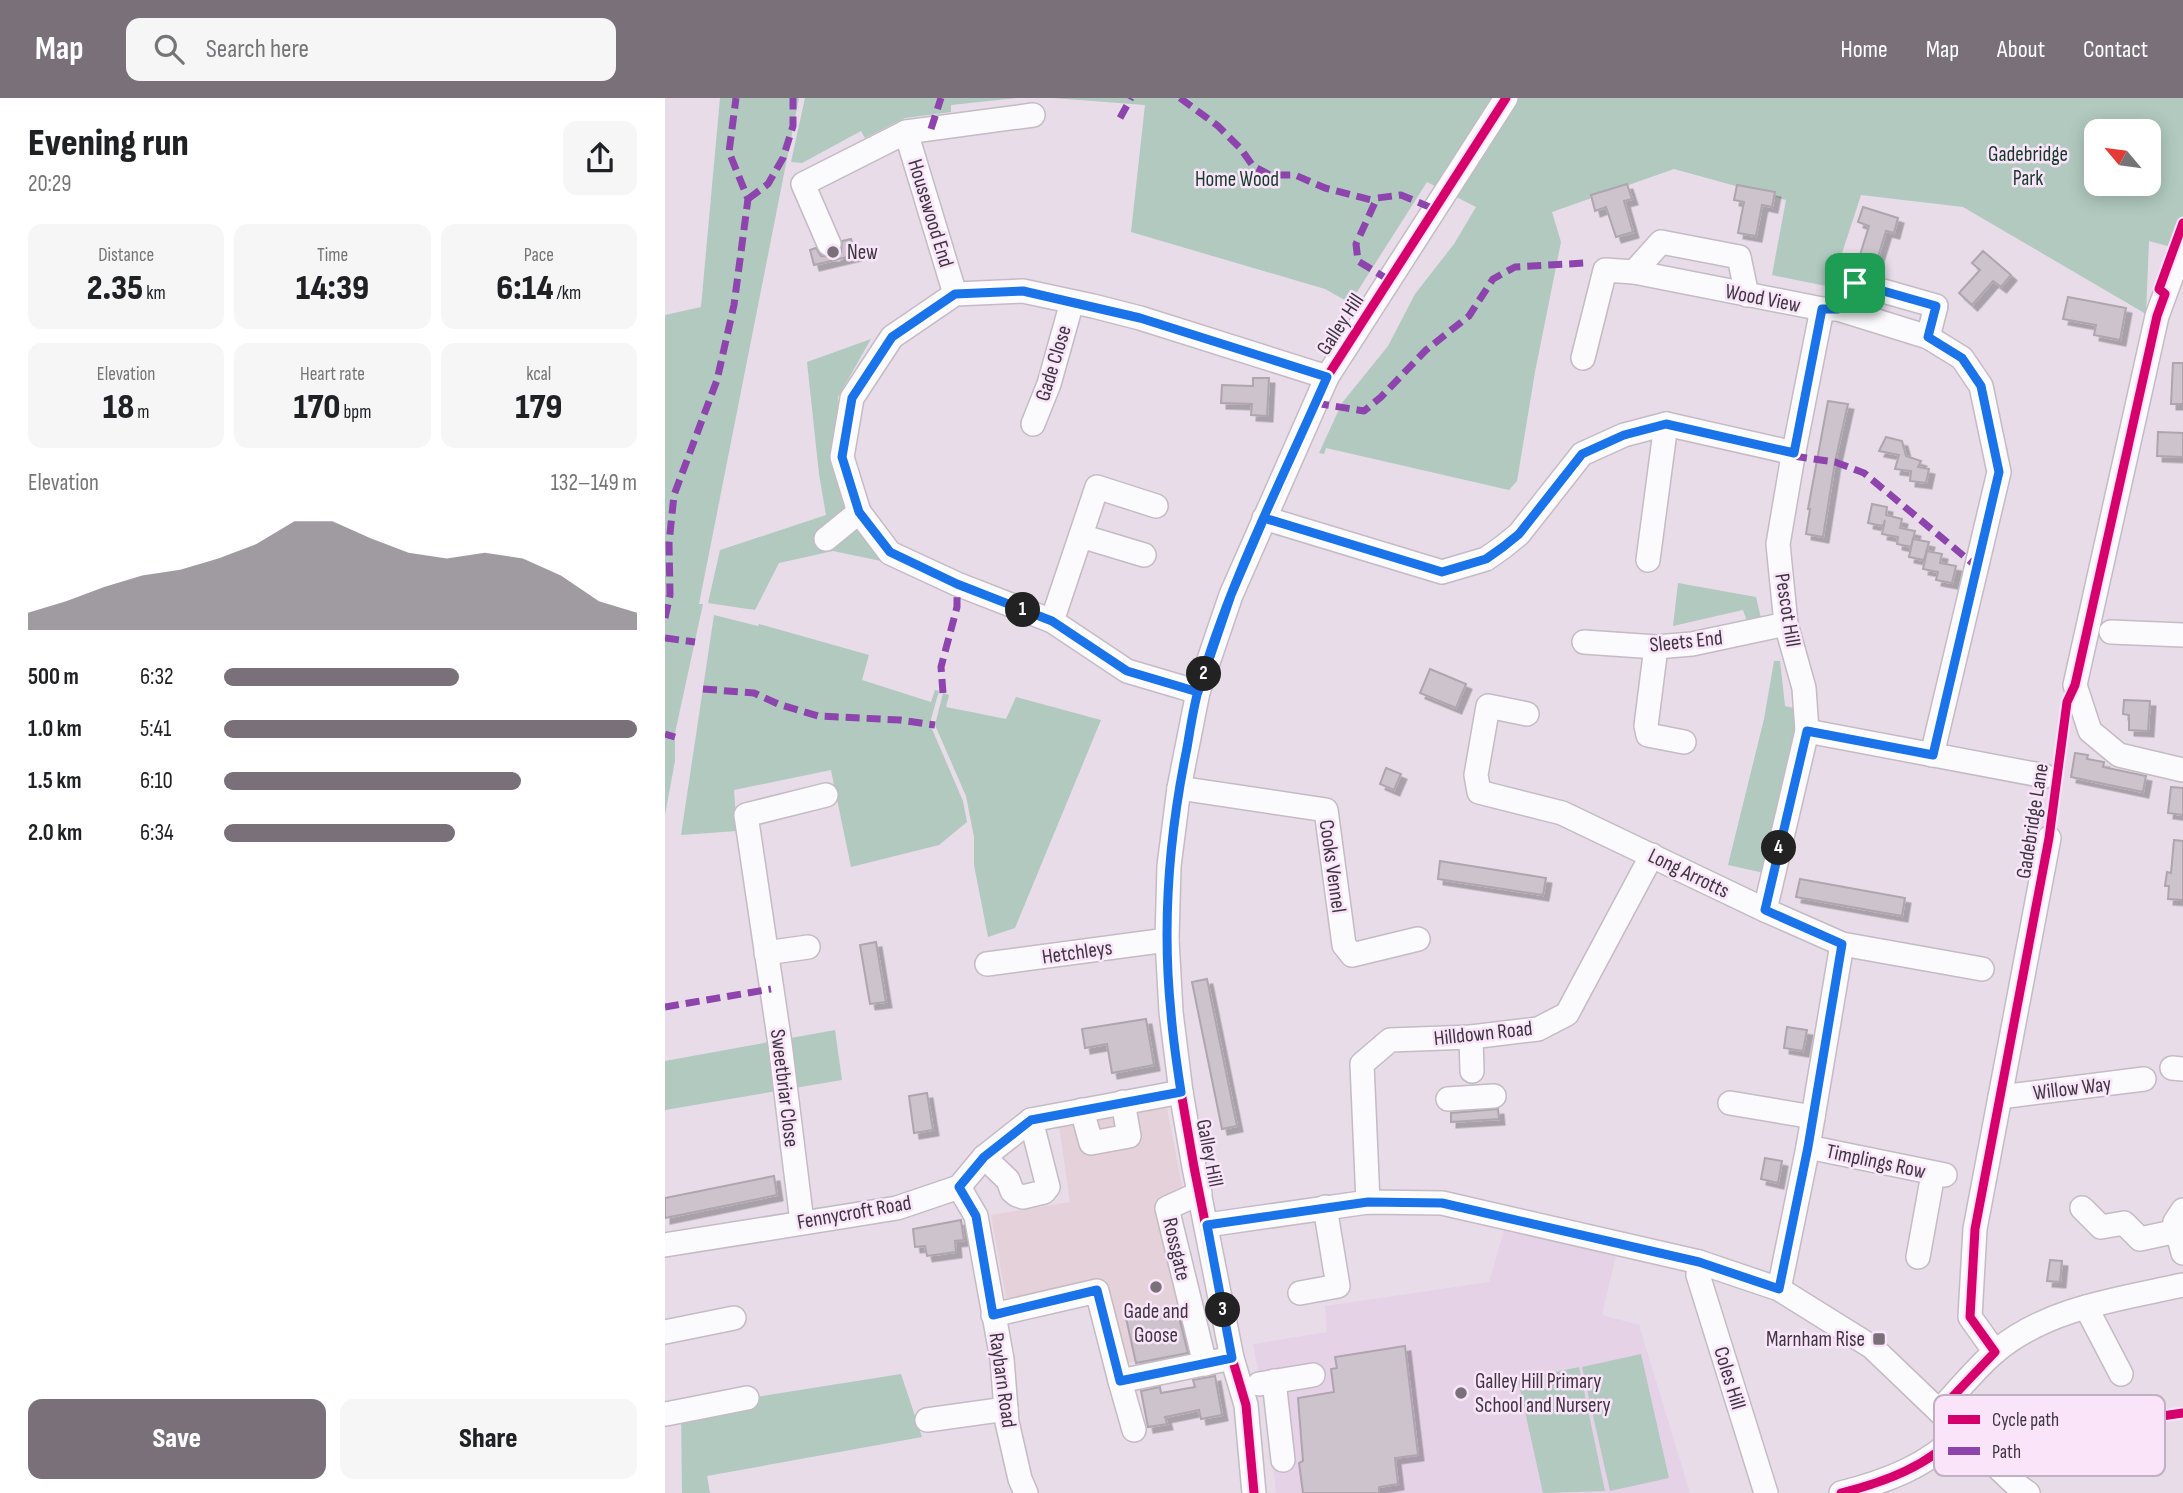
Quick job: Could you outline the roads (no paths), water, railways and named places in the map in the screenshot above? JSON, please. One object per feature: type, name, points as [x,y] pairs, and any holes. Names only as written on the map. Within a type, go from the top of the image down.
[{"type":"street","name":"Galley Hill","points":[[1254,1493],[1245,1405],[1232,1358],[1200,1193],[1181,1092],[1171,1012],[1167,940],[1169,866],[1179,788],[1198,692],[1231,595],[1327,377],[1506,98]]},
{"type":"street","name":"Housewood End","points":[[829,244],[803,184],[906,132],[1033,115]]},
{"type":"street","name":"Housewood End","points":[[906,132],[955,294]]},
{"type":"street","points":[[1634,272],[1661,242],[1738,257],[1747,295]]},
{"type":"street","points":[[2183,245],[2176,288],[2157,316],[2075,685],[2089,731],[2119,755],[2183,770]]},
{"type":"street","name":"Wood View","points":[[1583,358],[1605,270],[1634,272],[1830,309],[1928,337],[1962,358],[1981,386],[1999,472],[1933,755]]},
{"type":"street","points":[[1830,309],[1855,283],[1936,306],[1928,337]]},
{"type":"street","points":[[1198,692],[1127,671],[1052,621],[957,584],[890,552],[859,512],[842,457],[852,398],[892,337],[955,294],[1023,291],[1140,318],[1327,377]]},
{"type":"street","name":"Gade Close","points":[[1033,424],[1049,384],[1072,302]]},
{"type":"street","name":"Pescot Hill","points":[[1765,910],[1807,731],[1804,688],[1786,624],[1779,544],[1794,453],[1830,309]]},
{"type":"street","points":[[1648,560],[1666,424]]},
{"type":"street","points":[[1264,518],[1442,572],[1486,559],[1519,534],[1582,454],[1624,435],[1666,424],[1794,453]]},
{"type":"street","points":[[1052,621],[1097,487],[1156,506]]},
{"type":"street","points":[[826,539],[859,512]]},
{"type":"street","points":[[1081,536],[1144,555]]},
{"type":"street","name":"Sleets End","points":[[1584,642],[1656,647],[1692,644],[1786,624]]},
{"type":"street","points":[[2111,632],[2183,635],[2183,624]]},
{"type":"street","points":[[1656,647],[1646,726],[1648,735],[1684,742]]},
{"type":"street","name":"Long Arrotts","points":[[1527,714],[1488,706],[1476,775],[1479,792],[1562,813],[1842,944],[1982,969]]},
{"type":"street","points":[[1807,731],[2045,776]]},
{"type":"street","name":"Cooks Vennel","points":[[1179,788],[1326,810],[1344,945],[1352,955],[1418,939]]},
{"type":"street","name":"Sweetbriar Close","points":[[801,1222],[780,1044],[747,815],[826,795]]},
{"type":"street","name":"Gadebridge Lane","points":[[1995,1352],[1970,1317],[1975,1229],[2049,838]]},
{"type":"street","name":"Hilldown Road","points":[[1368,1202],[1362,1064],[1389,1040],[1471,1037],[1538,1029],[1567,1014],[1652,855]]},
{"type":"street","name":"Hetchleys","points":[[987,964],[1167,940]]},
{"type":"street","points":[[1779,1289],[1808,1147],[1842,944]]},
{"type":"street","points":[[766,953],[808,947]]},
{"type":"street","points":[[1448,1099],[1477,1087],[1471,1037]]},
{"type":"street","name":"Willow Way","points":[[2000,1097],[2144,1079]]},
{"type":"street","points":[[959,1187],[984,1157],[1031,1120],[1181,1092]]},
{"type":"street","points":[[1082,1110],[1091,1143],[1104,1141],[1129,1136],[1123,1102]]},
{"type":"street","points":[[1730,1103],[1813,1117]]},
{"type":"street","points":[[984,1157],[1008,1180],[1012,1191],[1017,1195],[1023,1197],[1044,1192],[1048,1187],[1031,1120]]},
{"type":"street","name":"Timplings Row","points":[[1808,1147],[1939,1174],[1918,1256]]},
{"type":"street","name":"Fennycroft Road","points":[[665,1245],[897,1208],[959,1187]]},
{"type":"street","name":"Raybarn Road","points":[[959,1187],[976,1216],[1002,1359],[1006,1409],[1020,1479],[1026,1493]]},
{"type":"street","name":"Rossgate","points":[[1200,1193],[1167,1208],[1205,1364]]},
{"type":"street","points":[[1207,1225],[1368,1202],[1442,1203],[1699,1262],[1779,1289],[1872,1347],[1934,1406]]},
{"type":"street","points":[[1300,1293],[1338,1286],[1325,1207]]},
{"type":"street","points":[[2082,1208],[2101,1227],[2124,1223],[2140,1239],[2181,1231]]},
{"type":"street","name":"Coles Hill","points":[[1699,1262],[1698,1275],[1766,1493]]},
{"type":"street","points":[[1954,1395],[1995,1352],[2040,1322],[2086,1307],[2183,1285]]},
{"type":"street","points":[[993,1315],[1097,1290],[1134,1430]]},
{"type":"street","points":[[2086,1307],[2121,1374]]},
{"type":"street","points":[[665,1332],[734,1318]]},
{"type":"street","points":[[1120,1381],[1232,1358]]},
{"type":"street","points":[[1242,1388],[1314,1375]]},
{"type":"street","points":[[1274,1381],[1283,1461]]},
{"type":"street","points":[[665,1418],[747,1398]]},
{"type":"street","points":[[927,1420],[1006,1409]]},
{"type":"street","points":[[1841,1493],[1877,1484],[1917,1466],[1934,1452]]},
{"type":"street","points":[[2007,1476],[2028,1493]]},
{"type":"place","name":"New","points":[[833,252]]},
{"type":"place","name":"Gade and Goose","points":[[1156,1287]]},
{"type":"place","name":"Marnham Rise","points":[[1879,1339]]},
{"type":"place","name":"Galley Hill Primary School and Nursery","points":[[1461,1393]]},
{"type":"park label","name":"Gadebridge Park","points":[[2028,166]]},
{"type":"park label","name":"Home Wood","points":[[1237,179]]}]
